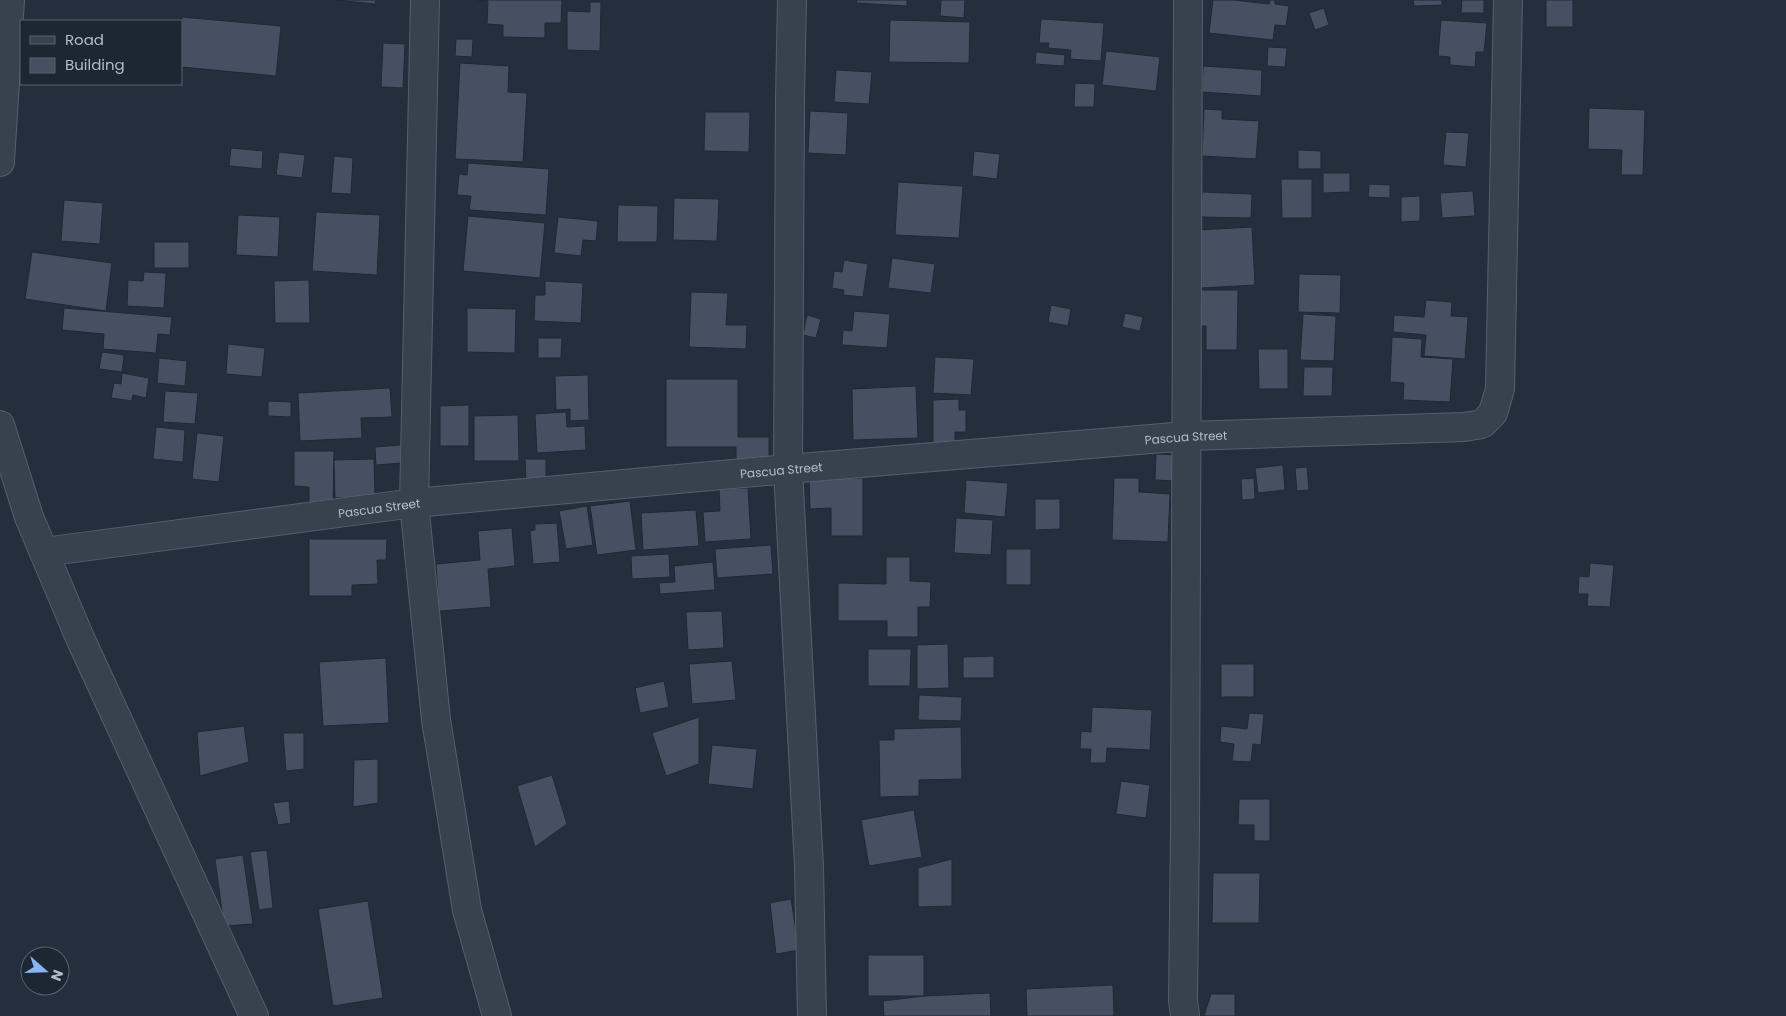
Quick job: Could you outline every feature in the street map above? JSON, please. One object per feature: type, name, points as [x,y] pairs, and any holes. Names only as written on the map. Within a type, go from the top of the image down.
[{"type":"street","points":[[0,162],[10,0]]},
{"type":"street","points":[[425,0],[414,504],[440,739],[467,910],[497,1016]]},
{"type":"street","points":[[792,0],[788,469],[809,866],[812,1016]]},
{"type":"street","points":[[1184,1016],[1188,0]]},
{"type":"street","name":"Pascua Street","points":[[44,552],[414,504],[788,469],[1187,436],[1464,427],[1482,424],[1493,413],[1500,389],[1508,0]]},
{"type":"street","points":[[0,425],[29,516],[80,638],[254,1016]]},
{"type":"building","points":[[336,0],[376,0],[375,4]]},
{"type":"building","points":[[477,0],[562,0],[561,23],[545,23],[545,38],[503,37],[503,25],[487,24],[488,1]]},
{"type":"building","points":[[857,0],[907,0],[907,6],[856,3]]},
{"type":"building","points":[[941,0],[965,0],[964,18],[940,16]]},
{"type":"building","points":[[1213,0],[1269,4],[1270,0],[1275,0],[1275,4],[1289,6],[1286,26],[1275,25],[1273,40],[1209,33]]},
{"type":"building","points":[[1413,0],[1442,0],[1442,5],[1414,6]]},
{"type":"building","points":[[1462,0],[1484,0],[1484,13],[1461,13]]},
{"type":"building","points":[[1546,0],[1573,0],[1573,27],[1546,27]]},
{"type":"building","points":[[590,2],[601,2],[600,51],[567,50],[567,11],[590,12]]},
{"type":"building","points":[[1324,8],[1329,25],[1315,30],[1309,13]]},
{"type":"building","points":[[182,17],[281,26],[276,76],[182,67]]},
{"type":"building","points":[[1041,19],[1104,23],[1101,61],[1070,59],[1071,50],[1048,48],[1049,43],[1039,43]]},
{"type":"building","points":[[890,20],[970,22],[969,63],[889,62]]},
{"type":"building","points":[[1441,20],[1487,23],[1484,52],[1476,52],[1475,67],[1450,65],[1450,57],[1438,56]]},
{"type":"building","points":[[456,39],[473,39],[472,57],[455,56]]},
{"type":"building","points":[[383,43],[405,44],[403,88],[381,87]]},
{"type":"building","points":[[1268,47],[1287,48],[1285,67],[1267,66]]},
{"type":"building","points":[[1106,51],[1160,57],[1156,91],[1102,85]]},
{"type":"building","points":[[1036,52],[1065,55],[1064,66],[1035,64]]},
{"type":"building","points":[[460,63],[509,66],[508,92],[527,93],[523,162],[455,159]]},
{"type":"building","points":[[1203,66],[1262,70],[1261,96],[1202,92]]},
{"type":"building","points":[[836,70],[872,72],[869,104],[834,102]]},
{"type":"building","points":[[1075,83],[1095,84],[1094,107],[1074,107]]},
{"type":"building","points":[[1589,108],[1645,110],[1643,175],[1621,175],[1622,150],[1588,149]]},
{"type":"building","points":[[1204,109],[1222,110],[1222,119],[1259,121],[1256,159],[1202,156]]},
{"type":"building","points":[[810,111],[848,113],[846,155],[808,153]]},
{"type":"building","points":[[705,112],[750,112],[749,152],[704,151]]},
{"type":"building","points":[[1446,132],[1469,133],[1466,167],[1443,165]]},
{"type":"building","points":[[231,148],[263,151],[262,169],[229,166]]},
{"type":"building","points":[[1298,150],[1321,151],[1321,169],[1298,169]]},
{"type":"building","points":[[974,151],[1000,154],[997,179],[972,176]]},
{"type":"building","points":[[279,152],[305,155],[302,178],[276,175]]},
{"type":"building","points":[[334,156],[353,158],[351,194],[331,193]]},
{"type":"building","points":[[468,163],[549,169],[546,215],[469,210],[471,196],[457,195],[459,174],[467,175]]},
{"type":"building","points":[[1323,173],[1350,173],[1350,192],[1323,193]]},
{"type":"building","points":[[1281,179],[1312,179],[1312,218],[1282,218]]},
{"type":"building","points":[[898,182],[963,186],[959,238],[895,235]]},
{"type":"building","points":[[1369,184],[1390,185],[1390,198],[1368,197]]},
{"type":"building","points":[[1473,191],[1475,216],[1442,218],[1440,193]]},
{"type":"building","points":[[1202,192],[1252,194],[1251,218],[1201,217]]},
{"type":"building","points":[[1420,196],[1420,221],[1401,222],[1401,197]]},
{"type":"building","points":[[674,198],[719,199],[717,241],[673,240]]},
{"type":"building","points":[[64,200],[103,203],[100,244],[61,241]]},
{"type":"building","points":[[618,205],[658,206],[657,242],[617,242]]},
{"type":"building","points":[[316,212],[380,215],[377,275],[312,271]]},
{"type":"building","points":[[238,215],[280,217],[278,257],[236,255]]},
{"type":"building","points":[[468,216],[545,223],[540,278],[463,271]]},
{"type":"building","points":[[558,217],[598,221],[596,241],[583,240],[581,256],[554,253]]},
{"type":"building","points":[[1252,227],[1255,285],[1201,288],[1198,230]]},
{"type":"building","points":[[154,242],[189,242],[189,268],[154,268]]},
{"type":"building","points":[[32,252],[112,263],[106,311],[25,299]]},
{"type":"building","points":[[892,258],[935,264],[931,293],[888,288]]},
{"type":"building","points":[[844,260],[868,264],[863,297],[843,295],[844,290],[832,288],[834,271],[842,272]]},
{"type":"building","points":[[144,272],[166,273],[164,308],[127,306],[128,280],[143,281]]},
{"type":"building","points":[[1299,274],[1341,275],[1340,313],[1298,312]]},
{"type":"building","points":[[309,280],[310,323],[275,323],[274,281]]},
{"type":"building","points":[[545,281],[583,283],[581,323],[534,321],[535,295],[545,295]]},
{"type":"building","points":[[1191,290],[1238,290],[1237,350],[1206,350],[1206,326],[1191,326]]},
{"type":"building","points":[[691,292],[728,293],[726,325],[747,325],[746,349],[689,347]]},
{"type":"building","points":[[1426,300],[1452,302],[1451,316],[1468,317],[1465,359],[1424,356],[1426,335],[1393,332],[1394,315],[1424,317]]},
{"type":"building","points":[[1051,305],[1071,309],[1068,326],[1048,322]]},
{"type":"building","points":[[64,308],[172,317],[170,335],[158,334],[156,353],[103,349],[104,334],[62,330]]},
{"type":"building","points":[[467,308],[516,309],[515,353],[467,352]]},
{"type":"building","points":[[854,311],[890,314],[887,348],[842,345],[843,330],[852,331]]},
{"type":"building","points":[[1125,313],[1143,317],[1140,331],[1122,327]]},
{"type":"building","points":[[1303,314],[1336,316],[1334,361],[1300,360]]},
{"type":"building","points":[[807,315],[821,319],[816,338],[803,335]]},
{"type":"building","points":[[1392,337],[1422,339],[1421,357],[1453,359],[1450,402],[1403,400],[1404,383],[1390,382]]},
{"type":"building","points":[[538,338],[562,338],[561,358],[538,358]]},
{"type":"building","points":[[228,344],[265,348],[262,377],[226,374]]},
{"type":"building","points":[[1258,349],[1288,349],[1288,389],[1259,389]]},
{"type":"building","points":[[102,352],[124,355],[122,372],[99,369]]},
{"type":"building","points":[[935,357],[974,359],[971,395],[933,393]]},
{"type":"building","points":[[159,358],[187,361],[185,386],[157,383]]},
{"type":"building","points":[[1304,367],[1333,367],[1332,396],[1303,396]]},
{"type":"building","points":[[122,373],[149,378],[146,398],[133,395],[132,401],[111,398],[114,383],[121,384]]},
{"type":"building","points":[[588,375],[589,420],[570,421],[570,409],[556,410],[555,376]]},
{"type":"building","points":[[666,379],[738,379],[738,437],[769,437],[769,463],[736,462],[736,447],[666,447]]},
{"type":"building","points":[[916,386],[918,438],[853,440],[852,389]]},
{"type":"building","points":[[390,388],[392,417],[361,418],[362,438],[300,441],[298,393]]},
{"type":"building","points":[[165,391],[198,393],[195,424],[163,422]]},
{"type":"building","points":[[959,399],[959,410],[966,410],[966,432],[955,432],[955,442],[933,443],[933,400]]},
{"type":"building","points":[[268,401],[291,402],[291,417],[268,416]]},
{"type":"building","points":[[469,405],[469,446],[440,446],[440,406]]},
{"type":"building","points":[[566,412],[567,427],[585,426],[586,450],[537,453],[535,414]]},
{"type":"building","points":[[518,415],[519,461],[474,461],[474,416]]},
{"type":"building","points":[[156,427],[185,430],[183,462],[153,459]]},
{"type":"building","points":[[197,433],[224,436],[219,482],[192,479]]},
{"type":"building","points":[[401,445],[401,463],[376,465],[375,447]]},
{"type":"building","points":[[294,451],[334,451],[333,509],[309,509],[309,487],[294,486]]},
{"type":"building","points":[[1156,454],[1176,455],[1175,481],[1155,480]]},
{"type":"building","points":[[374,459],[375,497],[335,498],[334,460]]},
{"type":"building","points":[[525,459],[546,459],[546,484],[526,485]]},
{"type":"building","points":[[1283,465],[1285,490],[1258,493],[1255,468]]},
{"type":"building","points":[[1307,467],[1309,490],[1297,491],[1295,468]]},
{"type":"building","points":[[863,478],[863,536],[831,536],[831,508],[810,509],[809,479]]},
{"type":"building","points":[[1114,478],[1139,478],[1139,492],[1170,494],[1168,542],[1112,540]]},
{"type":"building","points":[[1254,478],[1255,499],[1242,500],[1241,479]]},
{"type":"building","points":[[966,480],[1008,483],[1005,517],[964,513]]},
{"type":"building","points":[[748,488],[751,539],[705,542],[703,512],[720,511],[719,489]]},
{"type":"building","points":[[1035,499],[1060,499],[1060,529],[1035,530]]},
{"type":"building","points":[[630,501],[636,550],[597,555],[590,506]]},
{"type":"building","points":[[587,506],[593,545],[566,549],[559,511]]},
{"type":"building","points":[[696,510],[699,546],[643,550],[641,513]]},
{"type":"building","points":[[956,518],[993,520],[991,555],[954,553]]},
{"type":"building","points":[[557,523],[560,562],[533,564],[530,531],[535,530],[535,524]]},
{"type":"building","points":[[512,528],[515,566],[488,569],[491,607],[439,611],[436,564],[480,560],[478,531]]},
{"type":"building","points":[[309,539],[387,539],[386,560],[377,560],[378,584],[352,585],[352,596],[309,596]]},
{"type":"building","points":[[771,545],[773,574],[717,578],[715,549]]},
{"type":"building","points":[[1006,549],[1031,549],[1031,585],[1006,585]]},
{"type":"building","points":[[669,554],[670,577],[632,579],[631,556]]},
{"type":"building","points":[[886,557],[910,557],[910,581],[931,582],[930,607],[918,607],[918,637],[887,637],[887,621],[838,621],[838,583],[886,584]]},
{"type":"building","points":[[713,562],[715,590],[660,594],[659,583],[675,582],[674,566]]},
{"type":"building","points":[[1590,563],[1614,565],[1610,607],[1587,606],[1588,594],[1578,594],[1579,576],[1589,577]]},
{"type":"building","points":[[722,611],[724,648],[688,650],[686,612]]},
{"type":"building","points":[[948,644],[949,688],[917,689],[917,645]]},
{"type":"building","points":[[868,649],[911,649],[910,686],[868,686]]},
{"type":"building","points":[[994,656],[994,678],[963,678],[963,657]]},
{"type":"building","points":[[386,658],[389,723],[323,726],[319,662]]},
{"type":"building","points":[[732,661],[736,700],[692,704],[689,664]]},
{"type":"building","points":[[1221,664],[1254,664],[1254,697],[1221,697]]},
{"type":"building","points":[[664,681],[669,707],[640,713],[635,688]]},
{"type":"building","points":[[919,695],[962,697],[961,721],[918,720]]},
{"type":"building","points":[[1092,707],[1152,710],[1150,750],[1107,748],[1106,763],[1090,763],[1091,749],[1080,749],[1081,731],[1091,732]]},
{"type":"building","points":[[1249,713],[1264,714],[1261,745],[1253,744],[1251,762],[1232,761],[1234,744],[1220,742],[1221,726],[1247,729]]},
{"type":"building","points":[[699,717],[699,764],[666,776],[652,733]]},
{"type":"building","points":[[244,726],[249,762],[200,776],[197,732]]},
{"type":"building","points":[[961,727],[962,779],[919,780],[919,796],[880,797],[879,740],[894,740],[894,729]]},
{"type":"building","points":[[283,733],[304,733],[304,769],[286,771]]},
{"type":"building","points":[[712,745],[757,749],[753,789],[708,784]]},
{"type":"building","points":[[378,759],[378,803],[353,807],[354,760]]},
{"type":"building","points":[[552,775],[567,824],[535,847],[517,786]]},
{"type":"building","points":[[1121,781],[1150,785],[1146,818],[1116,814]]},
{"type":"building","points":[[1239,799],[1270,799],[1270,841],[1254,841],[1254,825],[1238,825]]},
{"type":"building","points":[[289,801],[291,823],[278,825],[273,803]]},
{"type":"building","points":[[914,810],[922,857],[869,866],[861,820]]},
{"type":"building","points":[[267,850],[273,908],[259,910],[250,852]]},
{"type":"building","points":[[243,855],[253,924],[224,926],[215,859]]},
{"type":"building","points":[[952,859],[952,906],[918,907],[918,868]]},
{"type":"building","points":[[1213,873],[1260,873],[1259,923],[1212,923]]},
{"type":"building","points":[[791,899],[799,950],[776,954],[770,903]]},
{"type":"building","points":[[368,901],[383,998],[333,1006],[318,909]]},
{"type":"building","points":[[868,955],[924,955],[924,996],[868,996]]},
{"type":"building","points":[[1113,985],[1114,1016],[1027,1016],[1026,989]]},
{"type":"building","points":[[990,993],[991,1016],[884,1016],[883,1001],[924,996]]},
{"type":"building","points":[[1211,994],[1235,994],[1235,1016],[1204,1016]]}]
